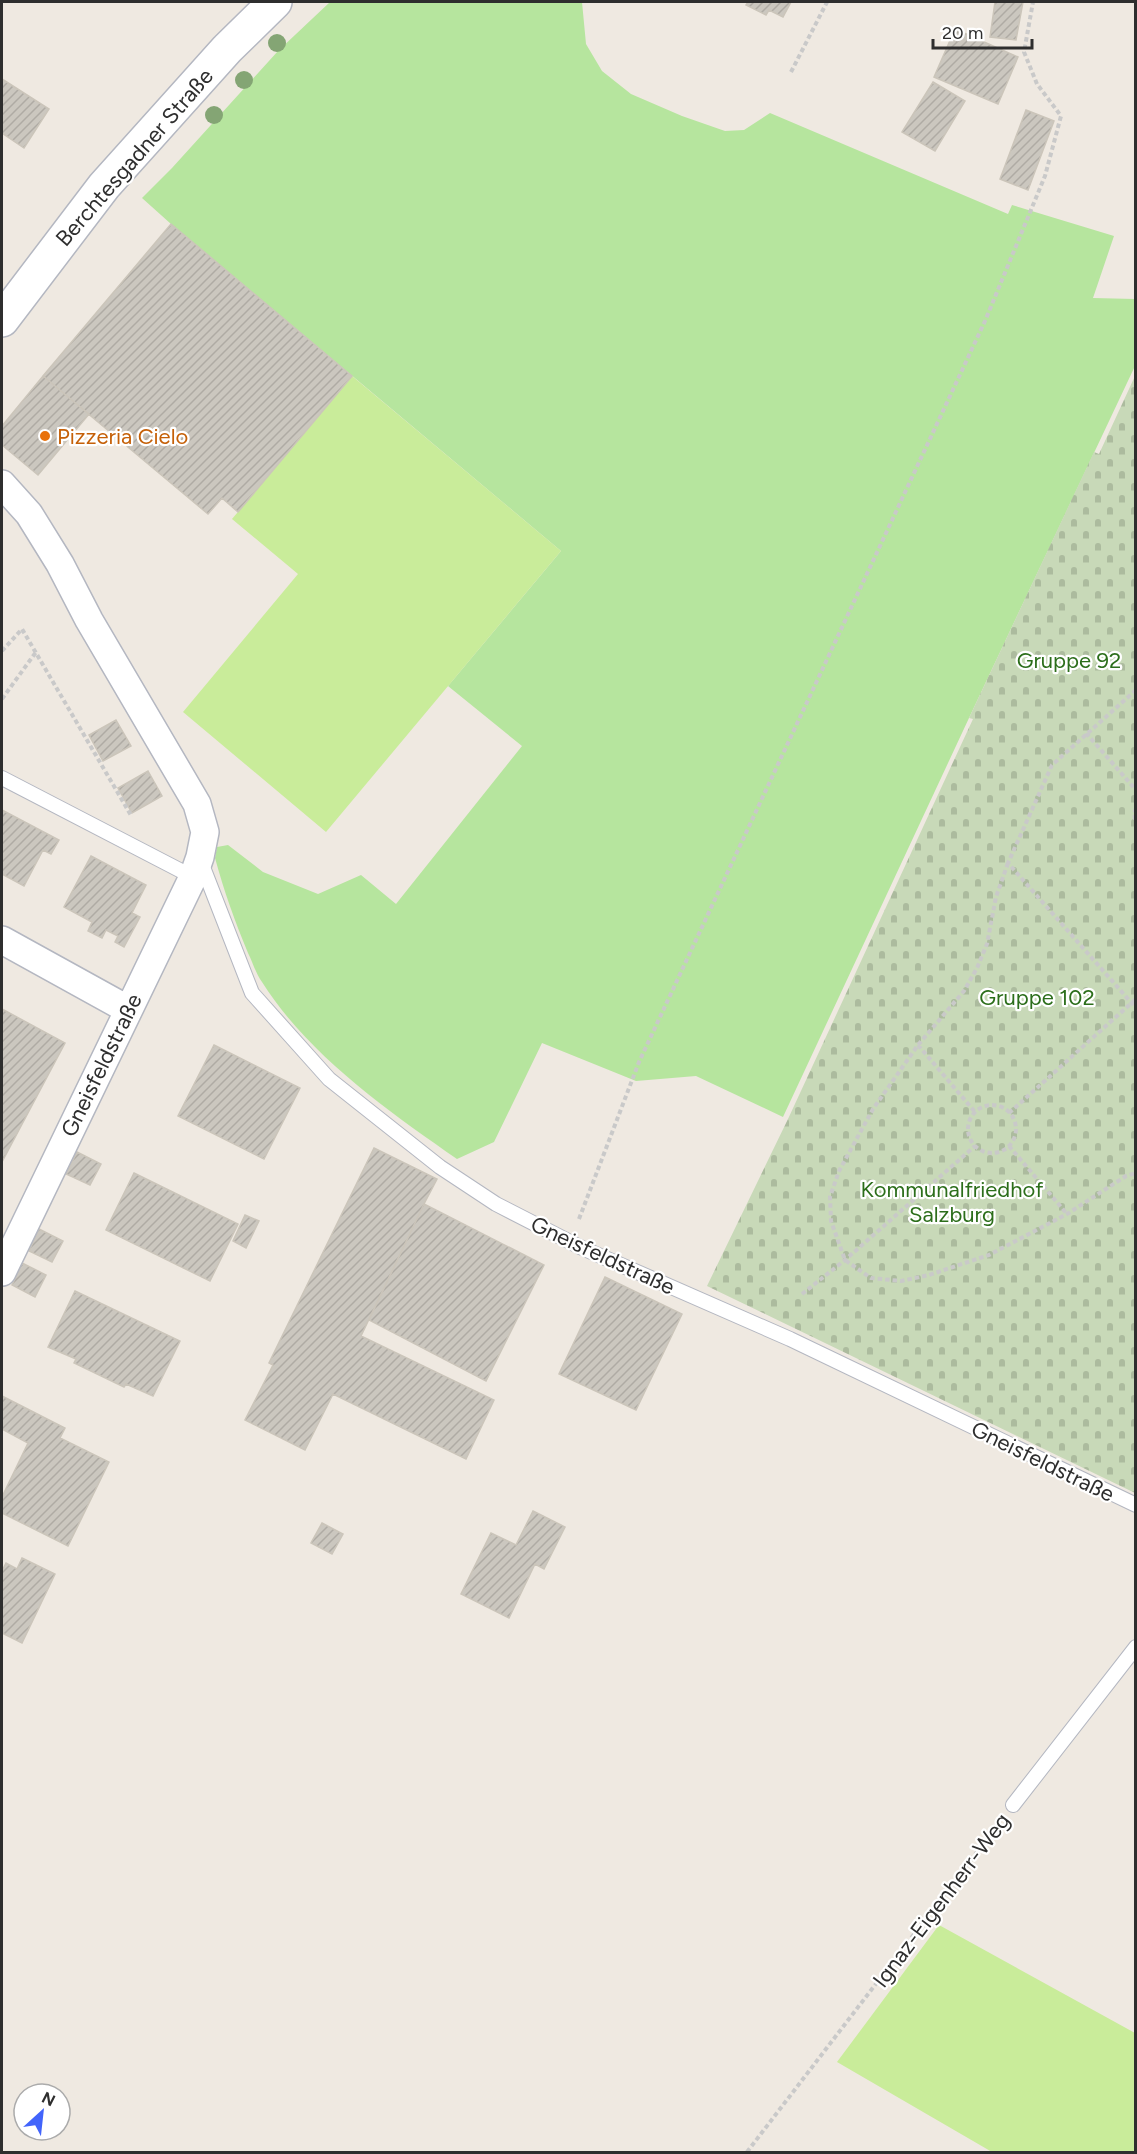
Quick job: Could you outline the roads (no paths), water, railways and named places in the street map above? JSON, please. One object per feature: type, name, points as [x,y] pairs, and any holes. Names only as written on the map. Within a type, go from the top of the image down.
[{"type":"main road","name":"Berchtesgadner Straße","points":[[2,320],[104,186],[227,50],[275,2]]},
{"type":"street","name":"Gneisfeldstraße","points":[[2,484],[29,514],[60,564],[89,620],[197,804],[205,832],[196,867],[2,1272]]},
{"type":"street","points":[[2,940],[128,1009]]},
{"type":"lane","points":[[2,777],[156,858],[196,867]]},
{"type":"lane","name":"Gneisfeldstraße","points":[[196,867],[252,993],[329,1079],[440,1167],[496,1204],[570,1242],[790,1339],[1136,1505]]},
{"type":"lane","name":"Ignaz-Eigenherr-Weg","points":[[1013,1805],[1136,1647]]},
{"type":"place","name":"Pizzeria Cielo","points":[[45,436]]},
{"type":"park label","name":"Gruppe 92","points":[[1069,660]]},
{"type":"park label","name":"Gruppe 102","points":[[1037,997]]},
{"type":"park label","name":"Kommunalfriedhof Salzburg","points":[[952,1202]]}]
